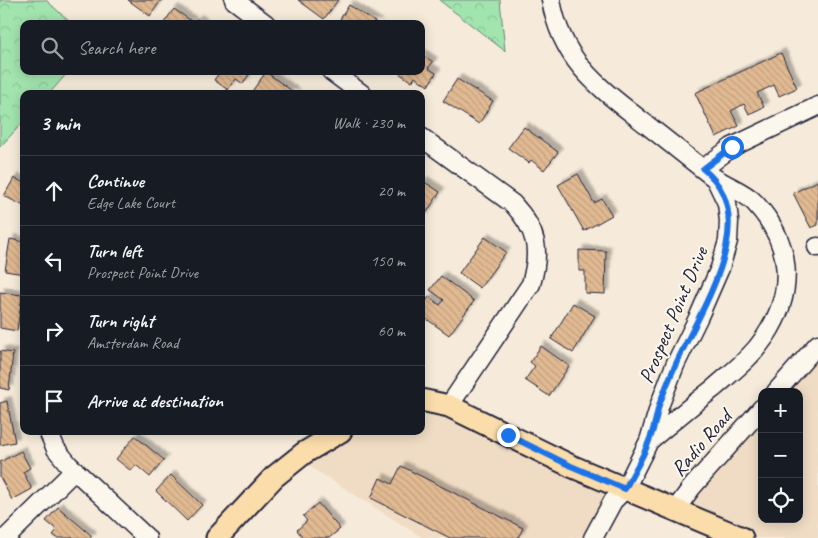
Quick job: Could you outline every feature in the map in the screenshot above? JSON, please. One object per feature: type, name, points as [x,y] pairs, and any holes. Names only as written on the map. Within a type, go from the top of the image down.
[{"type":"main road","points":[[425,401],[449,406],[571,466],[742,538]]},
{"type":"main road","points":[[217,538],[274,476],[304,453],[334,435]]},
{"type":"street","points":[[234,0],[261,20]]},
{"type":"street","name":"Prospect Point Drive","points":[[551,0],[555,20],[564,41],[578,64],[601,89],[709,173],[753,201],[771,222],[784,249],[787,281],[779,311],[765,337],[747,360],[649,441]]},
{"type":"street","points":[[336,75],[357,90]]},
{"type":"street","points":[[709,173],[732,147],[818,106]]},
{"type":"street","points":[[425,140],[513,204],[522,214],[535,238],[537,250],[537,266],[531,284],[449,406]]},
{"type":"street","name":"Prospect Point Drive","points":[[593,538],[613,501],[625,489],[649,441],[660,404],[675,365],[700,316],[720,268],[728,241],[729,221],[727,203],[709,173]]},
{"type":"street","points":[[780,388],[818,344]]},
{"type":"street","name":"Radio Road","points":[[679,510],[681,502],[692,487],[758,413]]},
{"type":"street","points":[[50,435],[56,449],[75,470],[147,538]]},
{"type":"street","points":[[6,538],[75,470]]},
{"type":"shaded area","points":[[818,344],[818,538],[742,538],[681,502],[758,413],[758,523],[803,523],[803,388],[780,388]]},
{"type":"shaded area","points":[[425,402],[625,489],[593,538],[423,538],[312,468],[304,453],[334,435],[425,435]]},
{"type":"green space","points":[[0,0],[46,0],[68,20],[20,20],[20,75],[66,75],[52,90],[20,90],[20,125],[0,147]]},
{"type":"green space","points":[[439,0],[500,0],[505,51]]},
{"type":"building","points":[[128,0],[161,0],[150,16]]},
{"type":"building","points":[[298,0],[338,0],[324,19]]},
{"type":"building","points":[[349,5],[372,20],[340,20]]},
{"type":"building","points":[[174,9],[190,20],[166,20]]},
{"type":"building","points":[[781,53],[797,88],[779,96],[774,85],[757,93],[764,107],[749,114],[744,104],[731,111],[739,126],[716,137],[695,93]]},
{"type":"building","points":[[425,57],[433,62],[428,68],[436,73],[428,86],[415,77],[412,82],[402,75],[425,75]]},
{"type":"building","points":[[218,75],[249,75],[243,84],[236,79],[228,90],[214,80]]},
{"type":"building","points":[[264,75],[270,75],[291,90],[253,90]]},
{"type":"building","points":[[457,79],[493,101],[479,124],[443,101]]},
{"type":"building","points":[[524,127],[558,152],[544,170],[531,160],[529,163],[508,148]]},
{"type":"building","points":[[578,174],[594,203],[602,199],[612,215],[584,231],[558,185]]},
{"type":"building","points":[[14,178],[20,181],[20,204],[4,196]]},
{"type":"building","points":[[818,181],[818,225],[811,228],[793,193]]},
{"type":"building","points":[[425,182],[440,192],[425,215]]},
{"type":"building","points":[[485,237],[506,252],[480,288],[459,273]]},
{"type":"building","points":[[10,239],[20,241],[20,273],[5,271]]},
{"type":"building","points":[[579,250],[606,251],[605,294],[585,293],[585,271],[579,271]]},
{"type":"building","points":[[441,276],[474,301],[449,335],[425,318],[425,302],[429,297],[440,305],[444,300],[430,290]]},
{"type":"building","points":[[0,292],[20,295],[17,331],[0,328]]},
{"type":"building","points":[[573,303],[595,316],[573,353],[551,339]]},
{"type":"building","points":[[541,346],[569,366],[549,396],[525,380],[535,366],[530,362]]},
{"type":"building","points":[[0,351],[13,353],[9,390],[0,388]]},
{"type":"building","points":[[7,401],[15,442],[0,445],[0,403]]},
{"type":"building","points":[[135,436],[164,460],[150,477],[136,465],[131,471],[116,459]]},
{"type":"building","points":[[21,451],[30,468],[23,472],[32,489],[12,500],[0,477],[0,462]]},
{"type":"building","points":[[401,466],[523,528],[518,538],[450,538],[371,498],[380,478],[392,484]]},
{"type":"building","points":[[171,475],[202,505],[187,521],[156,491]]},
{"type":"building","points":[[318,503],[340,529],[329,538],[303,538],[297,530],[307,521],[303,516]]},
{"type":"building","points":[[58,507],[92,536],[90,538],[57,538],[53,535],[57,530],[46,521]]},
{"type":"route","points":[[508,435],[571,466],[625,489],[649,441],[660,404],[675,365],[700,316],[720,268],[728,241],[729,221],[727,203],[714,177],[703,169],[732,147]]}]
